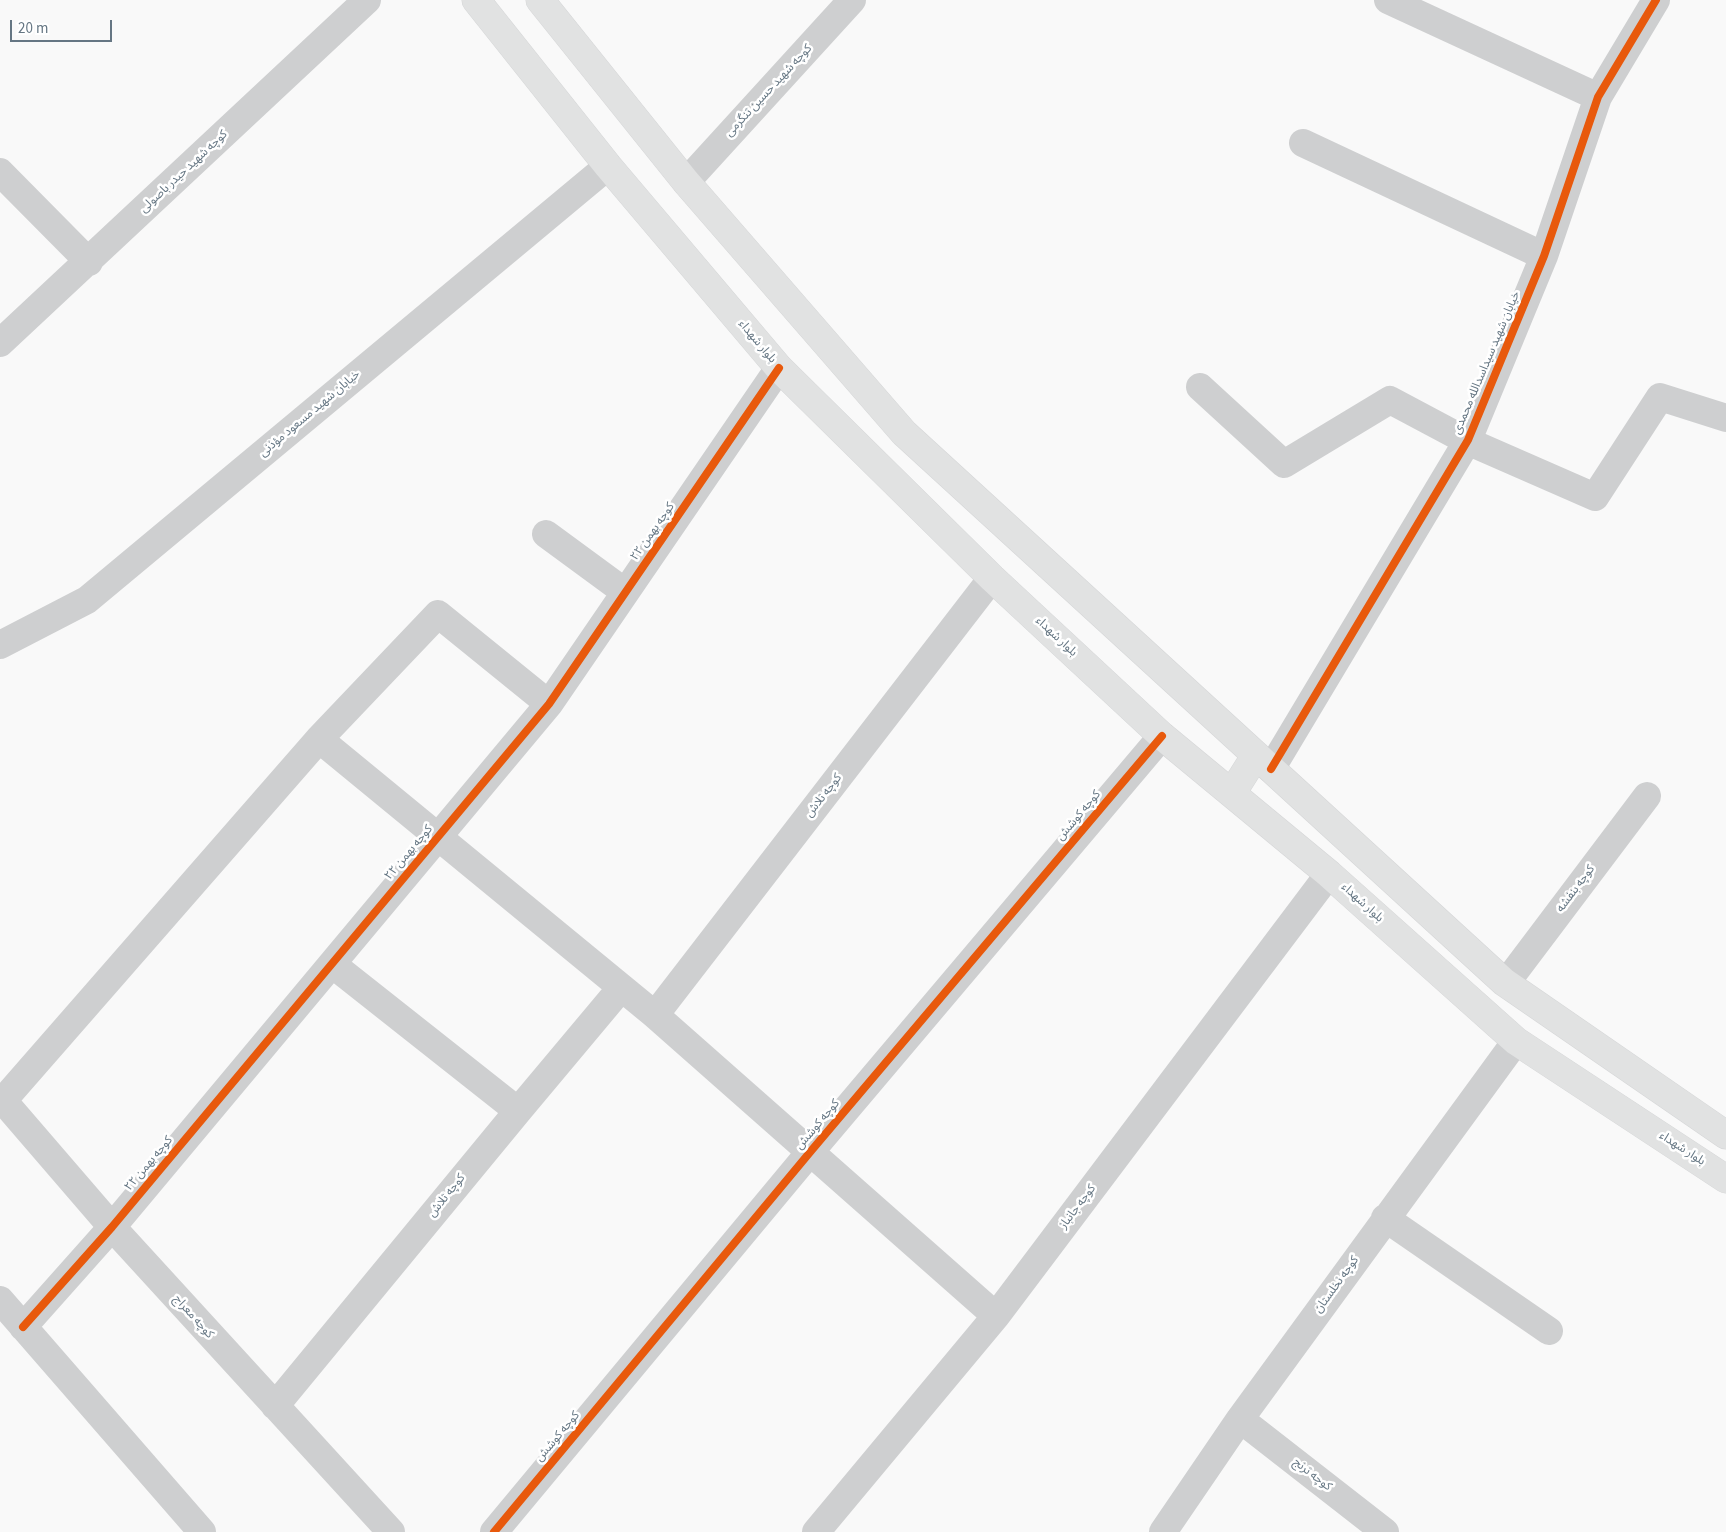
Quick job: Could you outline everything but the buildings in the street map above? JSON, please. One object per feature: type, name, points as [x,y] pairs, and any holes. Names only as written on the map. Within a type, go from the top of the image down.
[{"type":"main road","name":"بلوار شهداء","points":[[476,0],[608,166],[779,368],[992,578],[1162,736],[1329,874],[1516,1041],[1726,1179]]},
{"type":"main road","points":[[540,0],[686,182],[904,433],[1506,983],[1726,1135]]},
{"type":"main road","points":[[1232,793],[1263,762]]},
{"type":"street","name":"کوچه شهید حیدر باصولی","points":[[0,343],[89,262],[367,0]]},
{"type":"street","name":"کوچه شهید حسین تنگرمی","points":[[686,182],[852,0]]},
{"type":"street","points":[[1388,0],[1598,97]]},
{"type":"street","name":"خیابان شهید سیداسدالله محمدی","points":[[1263,762],[1467,442],[1544,256],[1598,97],[1656,0]]},
{"type":"street","points":[[1303,143],[1544,256]]},
{"type":"street","name":"خیابان شهید مسعود مؤذنی","points":[[0,646],[88,600],[608,166]]},
{"type":"street","points":[[0,172],[89,262]]},
{"type":"street","name":"کوچه بهمن ۲۲","points":[[23,1327],[112,1226],[549,704],[779,368]]},
{"type":"street","points":[[1200,387],[1284,464],[1390,400],[1467,442],[1595,497],[1660,397],[1726,418]]},
{"type":"street","points":[[546,534],[625,592]]},
{"type":"street","name":"کوچه تلاش","points":[[655,1015],[992,578]]},
{"type":"street","points":[[1,1101],[320,739],[438,614],[549,704]]},
{"type":"street","name":"کوچه کوشش","points":[[494,1532],[811,1151],[1162,736]]},
{"type":"street","points":[[320,739],[655,1015],[996,1316]]},
{"type":"street","name":"کوچه بنفشه","points":[[1506,983],[1647,796]]},
{"type":"street","name":"کوچه جانباز","points":[[816,1532],[996,1316],[1329,874]]},
{"type":"street","points":[[332,964],[518,1111]]},
{"type":"street","name":"کوچه تلاش","points":[[275,1406],[621,988]]},
{"type":"street","name":"کوچه نخلستان","points":[[1163,1532],[1240,1419],[1516,1041]]},
{"type":"street","name":"کوچه معراج","points":[[1,1101],[112,1226],[391,1532]]},
{"type":"street","points":[[1385,1218],[1548,1331]]},
{"type":"street","points":[[0,1300],[202,1532]]},
{"type":"street","name":"کوچه ترنج","points":[[1240,1419],[1385,1532]]},
{"type":"cycle path","points":[[1271,769],[1468,440],[1544,256],[1598,97],[1656,0]]},
{"type":"cycle path","points":[[23,1327],[112,1227],[549,704],[779,368]]},
{"type":"cycle path","points":[[494,1532],[811,1151],[1162,736]]}]
